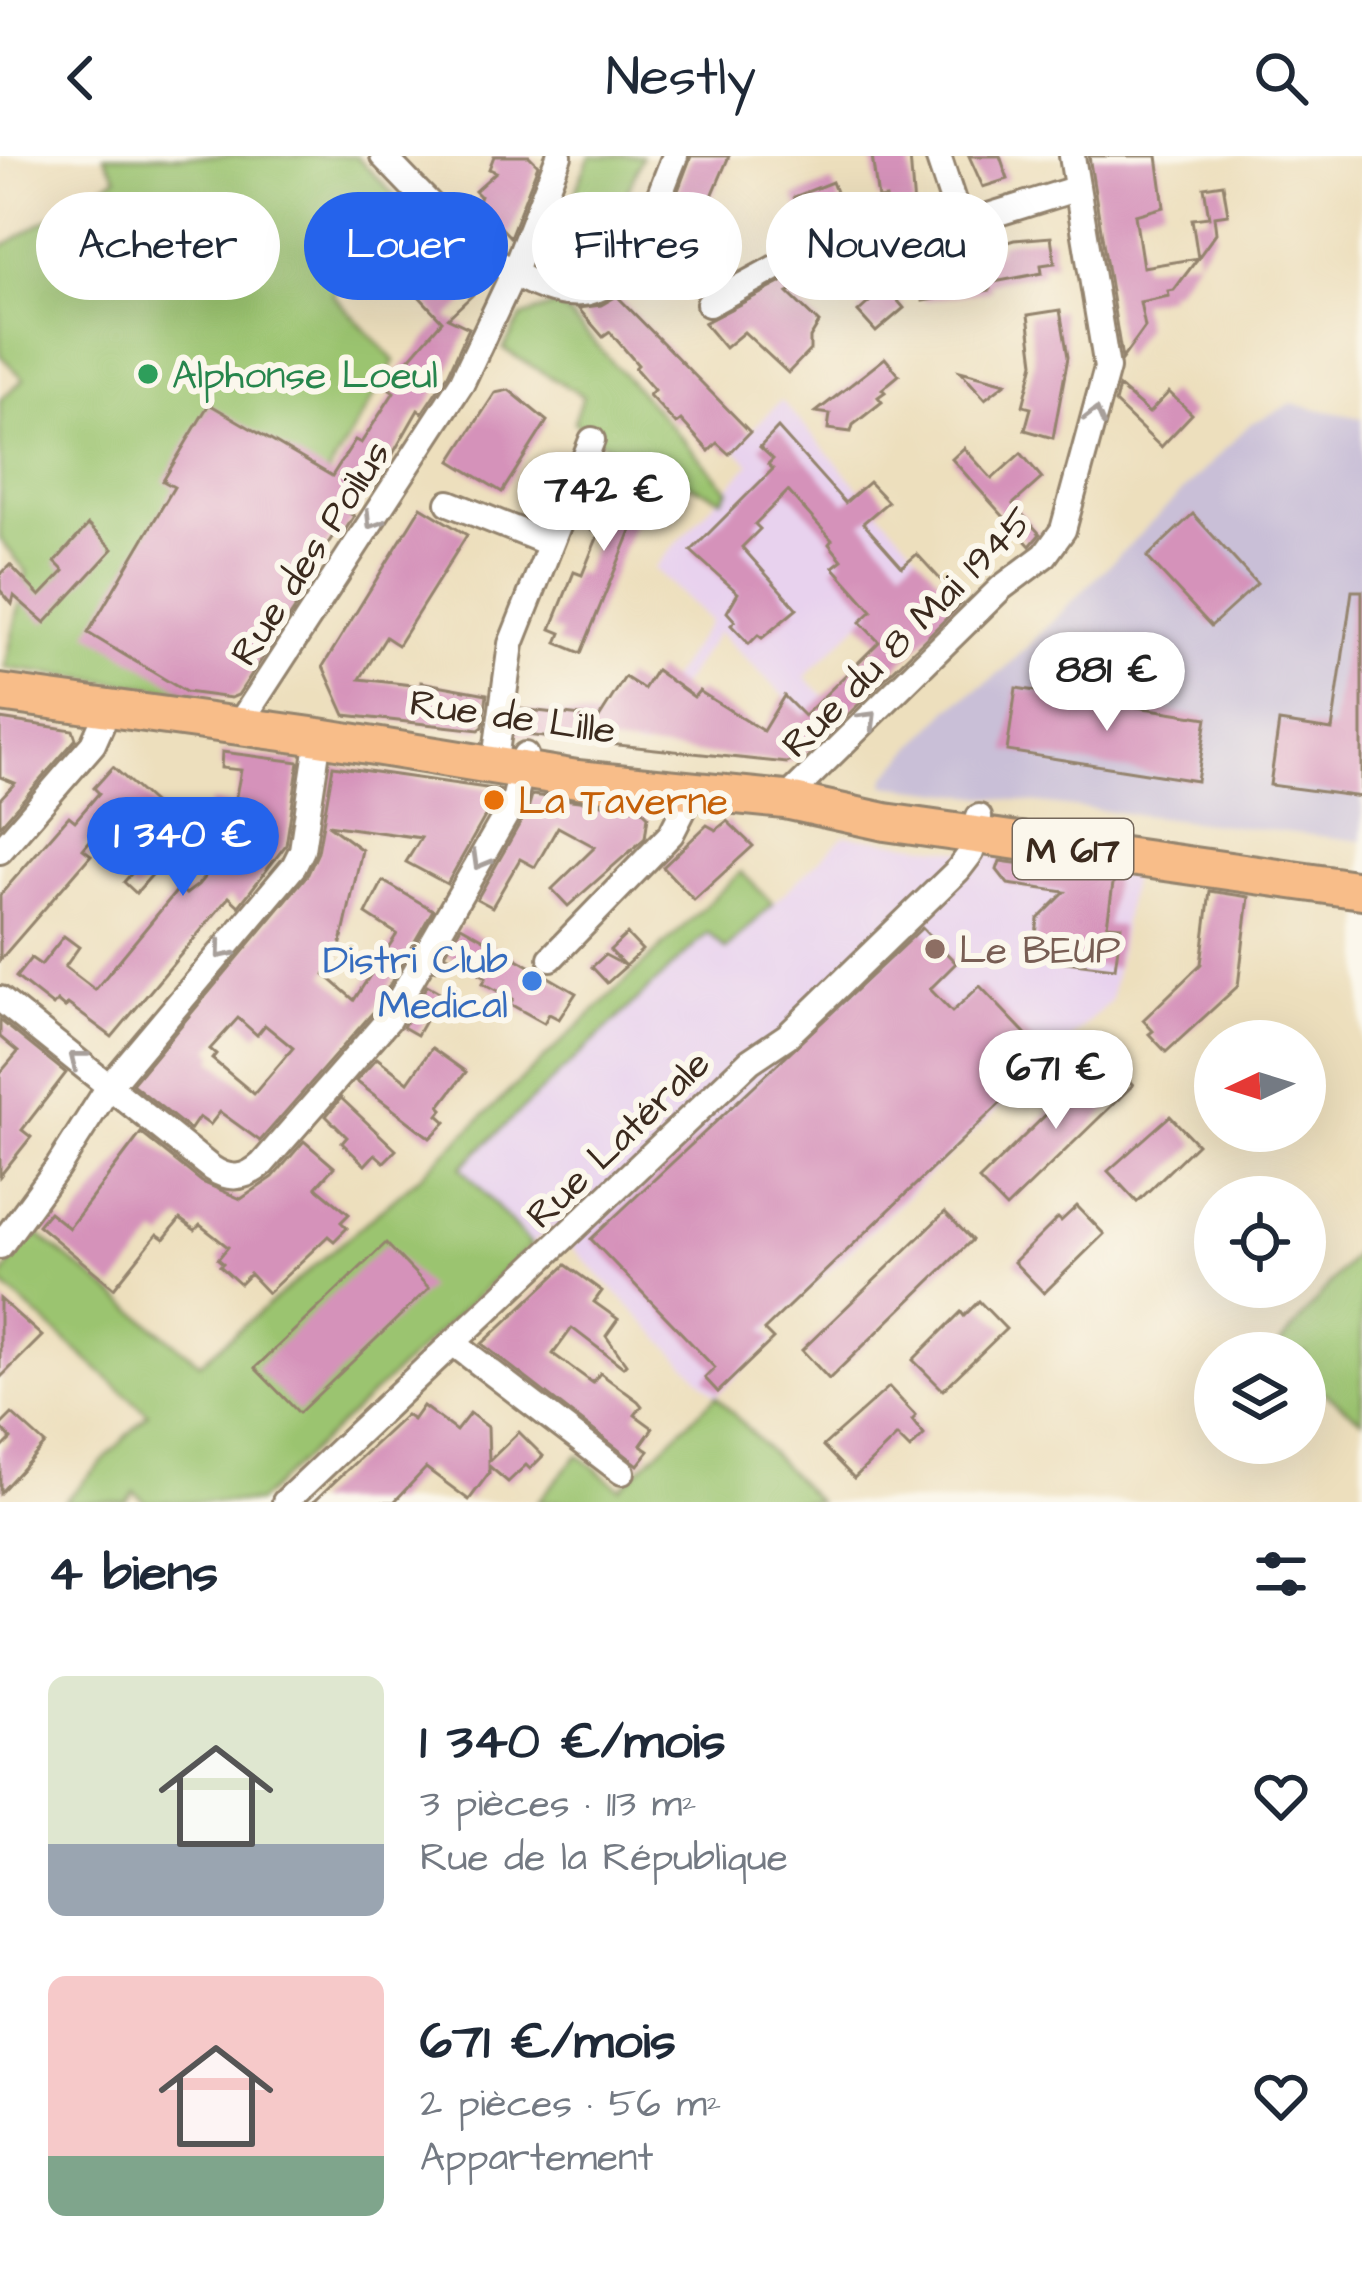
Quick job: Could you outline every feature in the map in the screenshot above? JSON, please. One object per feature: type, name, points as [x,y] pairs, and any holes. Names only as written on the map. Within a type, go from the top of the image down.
[{"type":"main road","name":"Rue de Lille","points":[[0,694],[694,789],[785,800],[829,799],[1362,890]]},
{"type":"main road","name":"Rue de Lille","points":[[977,826],[1362,871]]},
{"type":"street","points":[[383,156],[464,236],[513,274],[551,290],[574,292],[597,287],[619,274],[631,258],[675,156]]},
{"type":"street","points":[[938,156],[950,192]]},
{"type":"street","name":"Rue du 8 Mai 1945","points":[[785,800],[1001,588],[1045,555],[1063,530],[1106,368],[1072,156]]},
{"type":"street","name":"Rue des Poilus","points":[[238,726],[462,382],[513,274],[551,161]]},
{"type":"street","points":[[1008,210],[1075,189]]},
{"type":"street","points":[[709,304],[766,273]]},
{"type":"street","points":[[0,999],[211,1168],[236,1178],[262,1164],[381,1030],[507,814],[511,644],[592,440]]},
{"type":"street","points":[[449,503],[549,543]]},
{"type":"street","points":[[0,851],[85,755],[110,708]]},
{"type":"street","points":[[0,1246],[110,1085],[298,859],[319,737]]},
{"type":"street","points":[[551,958],[671,834],[694,789]]},
{"type":"street","name":"Rue Latérale","points":[[285,1502],[750,1061],[787,1036],[965,862],[977,826]]},
{"type":"street","points":[[453,1343],[622,1472]]},
{"type":"shaded area","points":[[781,400],[923,560],[805,677],[850,722],[831,741],[718,632],[668,705],[645,749],[632,748],[657,699],[710,621],[654,568],[750,464],[734,448]]},
{"type":"shaded area","points":[[1292,404],[1362,418],[1362,841],[885,785],[886,777],[949,709],[1003,671],[1250,424]]},
{"type":"shaded area","points":[[845,835],[1132,874],[1111,1000],[768,1330],[775,1341],[716,1396],[552,1226],[531,1245],[460,1168],[708,932],[726,949]]},
{"type":"green space","points":[[104,156],[356,156],[391,192],[304,192],[304,300],[338,300],[395,361],[197,693],[5,668],[27,572],[0,539],[0,400],[24,379],[0,355],[0,248],[36,226],[36,300],[280,300],[280,192],[92,192],[117,177]]},
{"type":"green space","points":[[590,156],[642,156],[627,192],[575,192]]},
{"type":"green space","points":[[559,304],[729,490],[722,499],[614,450],[574,422],[583,396],[503,349],[522,317]]},
{"type":"green space","points":[[741,872],[773,904],[726,949],[708,933],[461,1167],[531,1245],[257,1502],[146,1502],[134,1492],[126,1502],[64,1502],[148,1414],[0,1282],[31,1229],[200,1363],[416,1180]]},
{"type":"green space","points":[[1362,1245],[1362,1420],[1326,1393],[1326,1332],[1290,1332],[1310,1308],[1326,1308],[1326,1289]]},
{"type":"green space","points":[[716,1396],[818,1502],[537,1502],[578,1455],[620,1488]]},
{"type":"building","points":[[494,156],[529,156],[538,165],[510,237],[508,192],[475,191],[496,172],[489,169]]},
{"type":"building","points":[[691,156],[729,156],[714,192],[678,192]]},
{"type":"building","points":[[872,156],[910,156],[913,192],[877,192]]},
{"type":"building","points":[[969,156],[1000,156],[1008,179],[983,187]]},
{"type":"building","points":[[1089,156],[1157,156],[1164,207],[1135,215],[1143,267],[1198,258],[1174,290],[1168,291],[1169,296],[1140,302],[1145,327],[1122,359]]},
{"type":"building","points":[[832,182],[836,192],[807,192]]},
{"type":"building","points":[[1223,184],[1228,214],[1214,216],[1216,233],[1198,258],[1192,219],[1209,217],[1204,187]]},
{"type":"building","points":[[1051,237],[1055,263],[1041,265],[1042,273],[1008,279],[1008,242]]},
{"type":"building","points":[[766,291],[766,300],[795,300],[819,323],[810,338],[810,350],[788,373],[744,332],[725,348],[704,323]]},
{"type":"building","points":[[422,300],[467,300],[448,318],[469,328],[448,374],[422,413],[418,410],[374,487],[361,477],[343,509],[354,516],[341,537],[335,533],[298,588],[304,595],[238,695],[186,692],[88,633],[174,487],[163,481],[209,404],[332,476],[355,440],[361,443],[394,392],[386,386],[442,321]]},
{"type":"building","points":[[621,300],[750,432],[729,454],[717,443],[709,451],[681,420],[676,424],[649,395],[654,390],[635,368],[638,365],[610,332],[603,337],[578,308]]},
{"type":"building","points":[[871,300],[897,300],[904,308],[876,332],[858,312]]},
{"type":"building","points":[[1060,310],[1068,357],[1053,438],[1025,430],[1031,408],[1023,406],[1034,363],[1028,315]]},
{"type":"building","points":[[885,358],[899,375],[882,389],[885,392],[878,397],[882,402],[853,425],[851,432],[828,429],[830,414],[816,412]]},
{"type":"building","points":[[960,371],[1006,383],[985,399]]},
{"type":"building","points":[[1119,387],[1149,413],[1169,392],[1192,414],[1161,447],[1115,403]]},
{"type":"building","points":[[509,390],[547,421],[502,492],[451,461],[495,393]]},
{"type":"building","points":[[778,428],[845,503],[869,482],[888,502],[863,523],[902,567],[917,554],[962,603],[811,751],[787,763],[515,734],[519,709],[599,718],[625,677],[644,689],[656,670],[694,697],[699,691],[763,731],[784,696],[804,716],[879,642],[860,622],[872,611],[833,567],[842,560],[829,544],[832,540],[788,491],[755,524],[760,529],[742,547],[797,609],[762,638],[758,635],[749,644],[731,625],[735,621],[727,612],[738,593],[691,551],[773,469],[768,464],[773,459],[760,447]]},
{"type":"building","points":[[964,448],[992,479],[1021,453],[1042,478],[1013,504],[1040,534],[1030,546],[952,459]]},
{"type":"building","points":[[630,461],[659,473],[581,653],[557,643],[561,633],[551,629],[574,572],[582,575],[599,533],[591,530],[615,471],[624,475]]},
{"type":"building","points":[[421,507],[467,535],[398,645],[386,637],[360,679],[421,686],[421,682],[487,694],[479,730],[345,715],[323,666]]},
{"type":"building","points":[[1193,514],[1257,584],[1211,626],[1147,557]]},
{"type":"building","points":[[88,525],[113,549],[45,623],[14,596],[12,604],[0,590],[0,575],[10,565],[40,596],[64,571],[55,562]]},
{"type":"building","points":[[1352,591],[1362,591],[1362,797],[1270,785],[1279,722],[1332,730]]},
{"type":"building","points":[[1016,688],[1207,718],[1197,781],[1007,751]]},
{"type":"building","points":[[0,719],[73,730],[76,739],[0,826],[0,799],[15,783],[0,777]]},
{"type":"building","points":[[222,752],[299,762],[286,845],[239,906],[229,897],[112,1037],[68,1004],[65,1008],[57,1001],[53,1006],[16,977],[31,958],[41,965],[64,936],[79,947],[65,967],[95,990],[179,888],[186,894],[198,885],[237,830],[201,824],[211,802],[234,806],[241,770],[221,768]]},
{"type":"building","points":[[333,766],[500,790],[447,884],[406,862],[421,838],[328,825],[362,850],[339,952],[325,975],[354,1000],[397,934],[366,914],[383,881],[433,910],[375,1010],[260,1141],[220,1112],[210,1125],[199,1117],[190,1130],[132,1084],[308,874],[318,852]],"holes":[[[238,1018],[257,1035],[265,1025],[293,1048],[254,1094],[212,1059],[216,1054],[210,1049]]]},
{"type":"building","points":[[113,767],[188,834],[136,893],[124,882],[156,846],[116,810],[83,849],[91,855],[0,960],[0,895],[69,816],[75,821]]},
{"type":"building","points":[[532,795],[641,809],[648,816],[645,838],[568,906],[552,889],[595,847],[558,827],[535,867],[520,859],[492,907],[477,899]]},
{"type":"building","points":[[727,821],[753,846],[694,900],[663,867],[707,825],[716,830]]},
{"type":"building","points":[[1000,861],[1114,877],[1107,925],[1121,926],[1115,968],[1033,958],[1038,919],[1065,892],[1008,884],[997,870]]},
{"type":"building","points":[[1210,891],[1249,897],[1238,986],[1201,1020],[1194,1020],[1194,1026],[1166,1052],[1143,1020],[1201,964]]},
{"type":"building","points":[[461,926],[491,943],[489,952],[495,946],[576,993],[559,1019],[549,1014],[544,1023],[510,1004],[513,999],[483,983],[486,977],[445,954],[435,971]]},
{"type":"building","points":[[922,928],[956,963],[930,989],[952,1012],[980,986],[1041,1050],[1003,1087],[1010,1094],[764,1330],[773,1339],[718,1392],[705,1378],[715,1368],[591,1239]]},
{"type":"building","points":[[627,934],[642,950],[625,966],[610,950]]},
{"type":"building","points":[[605,955],[626,966],[607,983],[592,967]]},
{"type":"building","points":[[427,985],[441,993],[417,1035],[403,1027]]},
{"type":"building","points":[[0,1020],[66,1073],[22,1130],[31,1137],[0,1176],[0,1073],[18,1052],[0,1037]]},
{"type":"building","points":[[432,1048],[466,1072],[440,1106],[438,1115],[446,1122],[430,1138],[356,1081],[377,1058],[408,1082]]},
{"type":"building","points":[[1106,1056],[1133,1085],[1006,1208],[979,1180]]},
{"type":"building","points":[[341,1098],[396,1150],[384,1162],[375,1154],[365,1165],[342,1143],[347,1137],[326,1116]]},
{"type":"building","points":[[1170,1116],[1194,1141],[1194,1147],[1137,1202],[1108,1171]]},
{"type":"building","points":[[141,1133],[202,1182],[241,1199],[273,1177],[304,1141],[334,1167],[316,1187],[349,1214],[341,1222],[347,1228],[334,1241],[328,1236],[268,1293],[250,1274],[240,1284],[220,1266],[223,1263],[218,1259],[228,1247],[200,1225],[195,1230],[180,1219],[164,1239],[157,1234],[114,1288],[38,1225],[49,1212],[69,1228]]},
{"type":"building","points":[[1077,1206],[1104,1234],[1044,1293],[1014,1262],[1058,1218],[1061,1221]]},
{"type":"building","points":[[945,1212],[972,1240],[829,1379],[802,1350]]},
{"type":"building","points":[[386,1243],[429,1288],[299,1413],[255,1368]]},
{"type":"building","points":[[566,1265],[602,1291],[594,1302],[618,1319],[606,1336],[626,1364],[623,1367],[572,1328],[553,1354],[593,1383],[600,1373],[642,1406],[635,1415],[653,1428],[641,1445],[649,1451],[638,1465],[482,1344]]},
{"type":"building","points":[[0,1299],[42,1336],[0,1378]]},
{"type":"building","points":[[979,1301],[1006,1329],[943,1390],[913,1360],[961,1312],[964,1316]]},
{"type":"building","points":[[889,1387],[916,1416],[912,1420],[924,1435],[910,1449],[897,1436],[854,1478],[823,1446]]},
{"type":"building","points":[[423,1406],[456,1431],[470,1413],[488,1427],[489,1461],[519,1432],[543,1456],[508,1482],[489,1466],[469,1500],[426,1468],[394,1502],[313,1502],[406,1415],[413,1420]]},
{"type":"building","points":[[12,1414],[45,1444],[0,1493],[0,1450],[11,1439],[0,1426]]},
{"type":"place","name":"Alphonse Loeul","points":[[148,374]]},
{"type":"place","name":"La Taverne","points":[[494,800]]},
{"type":"place","name":"Le BEUP","points":[[935,949]]},
{"type":"place","name":"Distri Club Medical","points":[[532,981]]}]
